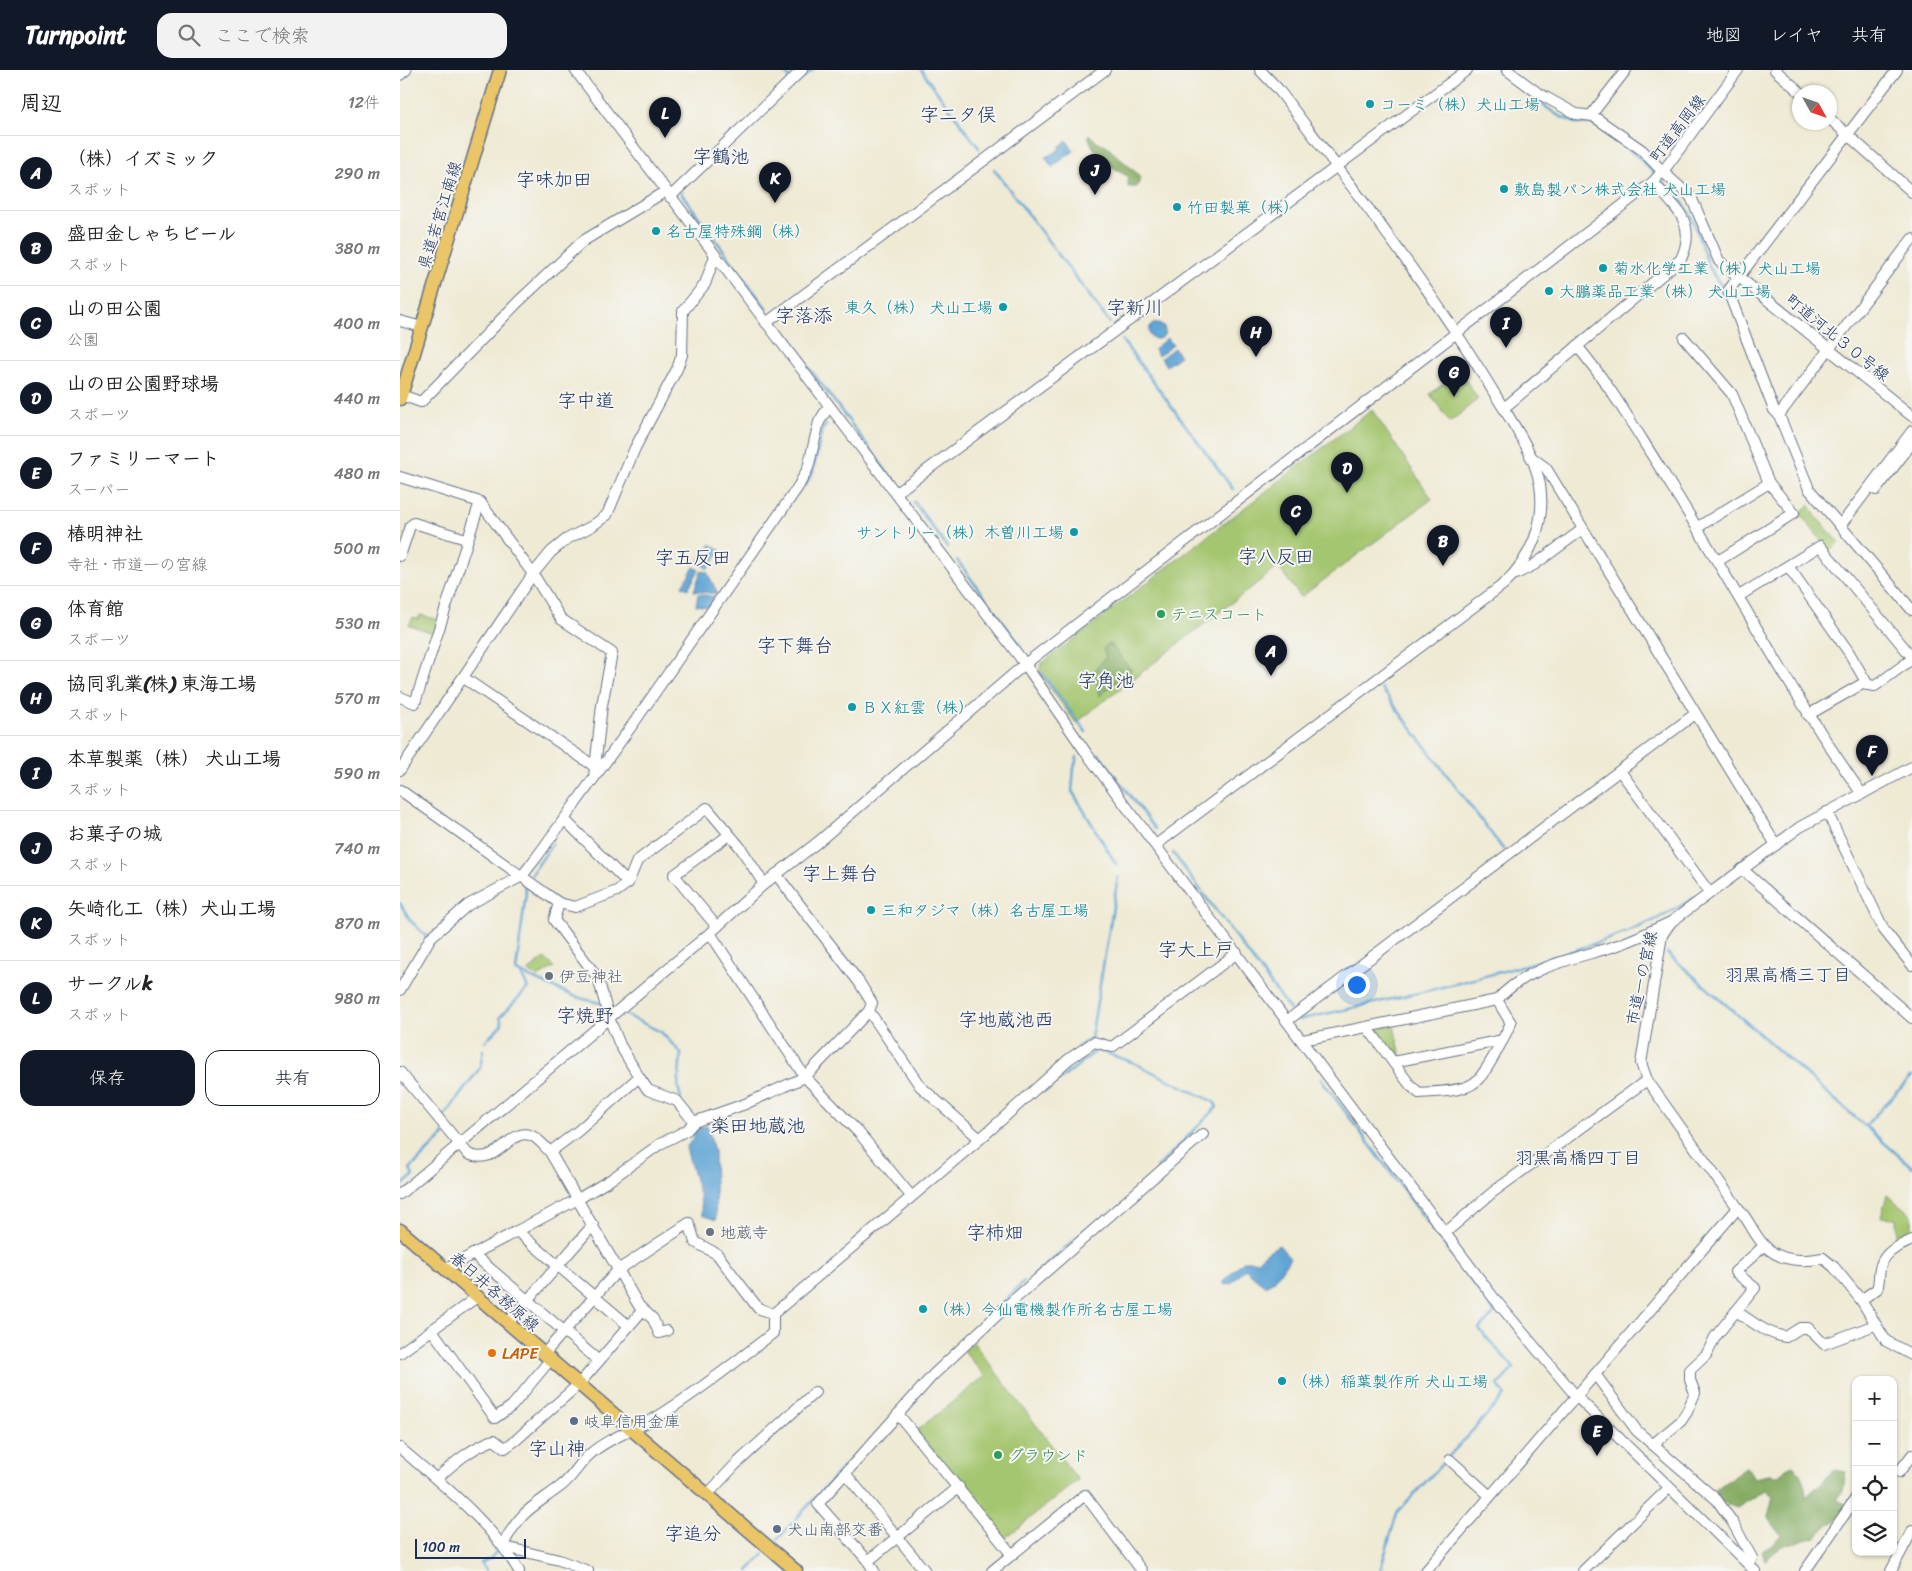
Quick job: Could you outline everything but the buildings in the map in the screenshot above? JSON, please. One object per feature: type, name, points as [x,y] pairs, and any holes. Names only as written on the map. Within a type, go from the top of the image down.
[{"type":"main road","name":"県道若宮江南線","points":[[401,397],[500,70]]},
{"type":"main road","name":"春日井各務原線","points":[[400,1230],[796,1571]]},
{"type":"street","points":[[400,75],[406,70]]},
{"type":"street","points":[[575,70],[1025,664],[1088,754],[1157,844],[1493,1297],[1575,1395],[1752,1568]]},
{"type":"street","points":[[766,323],[1106,70]]},
{"type":"street","points":[[896,493],[1467,70]]},
{"type":"street","name":"町道河北３０号線","points":[[1507,70],[1538,92],[1576,114],[1587,115],[1628,139],[1657,178],[1692,197],[1715,256],[1736,275],[1912,416]]},
{"type":"street","points":[[1587,115],[1619,70]]},
{"type":"street","points":[[1587,115],[1626,70]]},
{"type":"street","name":"町道高岡線","points":[[400,1194],[714,930],[764,884],[818,842],[1025,664],[1657,178],[1738,70]]},
{"type":"street","points":[[1775,70],[1792,85]]},
{"type":"street","points":[[1845,133],[1889,70]]},
{"type":"street","points":[[1897,70],[1845,133],[1736,275],[1728,290],[1774,410],[1779,415],[1809,489],[1912,610]]},
{"type":"street","points":[[401,397],[421,402],[524,296],[583,241],[668,194],[796,72]]},
{"type":"street","points":[[1157,844],[1496,591],[1512,576],[1530,551],[1540,518],[1540,484],[1530,456],[1504,408],[1458,332],[1337,167],[1263,72]]},
{"type":"street","points":[[1837,126],[1912,192]]},
{"type":"street","points":[[1504,408],[1681,259],[1687,246],[1688,233],[1684,218],[1657,178]]},
{"type":"street","points":[[1779,415],[1912,239]]},
{"type":"street","points":[[400,770],[533,574],[551,552],[567,539],[592,526],[607,515],[635,448],[677,369],[682,355],[683,311],[705,284],[715,256]]},
{"type":"street","points":[[400,321],[422,327]]},
{"type":"street","points":[[1684,338],[1732,394],[1769,483],[1794,513],[1718,561]]},
{"type":"street","points":[[1577,346],[1602,378],[1698,527],[1808,715],[1862,794]]},
{"type":"street","points":[[400,990],[431,937],[468,905],[522,876],[567,822],[594,777],[798,487],[808,468],[819,422],[830,406]]},
{"type":"street","points":[[1842,528],[1912,431]]},
{"type":"street","points":[[1842,528],[1912,443]]},
{"type":"street","points":[[1530,456],[1546,468],[1776,845]]},
{"type":"street","points":[[400,477],[480,502],[533,574],[561,619],[612,653],[602,705],[594,777]]},
{"type":"street","points":[[1698,527],[1769,483]]},
{"type":"street","points":[[400,697],[415,703],[466,539],[480,502]]},
{"type":"street","points":[[400,556],[410,526],[414,523],[466,539]]},
{"type":"street","points":[[1512,576],[1534,565],[1583,529]]},
{"type":"street","points":[[1739,596],[1820,546],[1912,658],[1875,686],[1862,684],[1808,715]]},
{"type":"street","points":[[1788,566],[1848,652],[1868,685]]},
{"type":"street","points":[[464,678],[594,766]]},
{"type":"street","points":[[1288,1020],[1695,714]]},
{"type":"street","name":"市道一の宮線","points":[[1764,1246],[1748,1218],[1738,1208],[1641,1069],[1641,1055],[1662,935],[1671,922],[1776,845],[1827,812],[1912,767]]},
{"type":"street","points":[[1620,771],[1710,892]]},
{"type":"street","points":[[400,790],[559,903],[576,907],[617,891],[628,883],[637,860],[707,808],[740,847],[764,884]]},
{"type":"street","points":[[1827,812],[1884,930],[1912,965]]},
{"type":"street","points":[[567,822],[628,883]]},
{"type":"street","points":[[729,835],[674,876],[714,930],[805,1077],[860,1134],[911,1196]]},
{"type":"street","points":[[1742,869],[1912,1018]]},
{"type":"street","points":[[445,1269],[578,1199],[610,1180],[660,1144],[687,1130],[694,1122],[745,1104],[805,1077],[869,1011],[872,1003],[859,982],[776,874]]},
{"type":"street","points":[[559,903],[554,920],[598,978],[609,1018],[620,1044],[639,1077],[648,1090],[677,1102],[694,1122]]},
{"type":"street","points":[[1303,1040],[1497,1000],[1519,980],[1559,962],[1619,945],[1671,922]]},
{"type":"street","points":[[772,1314],[980,1139],[1085,1046],[1094,1042],[1112,1047],[1238,954]]},
{"type":"street","points":[[1367,1027],[1419,1093],[1442,1092],[1474,1084],[1491,1061],[1512,1023],[1497,1000]]},
{"type":"street","points":[[869,1011],[920,1086],[980,1139]]},
{"type":"street","points":[[1393,1062],[1503,1040]]},
{"type":"street","points":[[400,1072],[468,1154],[478,1158],[487,1158],[512,1139],[524,1134],[532,1135],[550,1152],[642,1311],[648,1313],[659,1332],[667,1331]]},
{"type":"street","points":[[550,1152],[578,1131],[639,1077]]},
{"type":"street","points":[[1445,1234],[1494,1192],[1647,1080]]},
{"type":"street","points":[[874,1571],[868,1561],[818,1504],[933,1376],[1009,1304],[1203,1134]]},
{"type":"street","points":[[1426,1571],[1575,1395],[1738,1208]]},
{"type":"street","points":[[432,1330],[495,1418],[512,1406],[564,1332],[618,1270],[688,1223],[695,1242],[718,1254],[758,1308],[772,1314]]},
{"type":"street","points":[[508,1323],[593,1225]]},
{"type":"street","points":[[517,1231],[596,1296],[629,1326]]},
{"type":"street","points":[[1861,1300],[1877,1290],[1881,1265],[1886,1256],[1894,1248],[1912,1240]]},
{"type":"street","points":[[1652,1445],[1687,1412],[1695,1393],[1690,1380],[1690,1370],[1707,1354],[1715,1337],[1755,1288],[1735,1272],[1764,1246],[1789,1260],[1824,1258],[1834,1267],[1861,1300],[1886,1341],[1912,1355]]},
{"type":"street","points":[[473,1254],[599,1361]]},
{"type":"street","points":[[400,1353],[477,1298]]},
{"type":"street","points":[[436,1479],[456,1461],[482,1445],[494,1440],[504,1448],[516,1440],[578,1384],[642,1311]]},
{"type":"street","points":[[1736,1311],[1756,1325],[1777,1336],[1786,1337],[1800,1328],[1808,1328],[1824,1344],[1875,1325]]},
{"type":"street","points":[[504,1546],[517,1521],[527,1509],[562,1485],[589,1454],[668,1410],[708,1383],[773,1333],[772,1314]]},
{"type":"street","points":[[1595,1374],[1637,1431],[1717,1500],[1733,1523],[1752,1558],[1752,1568]]},
{"type":"street","points":[[707,1495],[735,1465],[815,1392]]},
{"type":"street","points":[[898,1414],[959,1487],[1012,1555]]},
{"type":"street","points":[[400,1448],[436,1479],[504,1546],[519,1571]]},
{"type":"street","points":[[1897,1471],[1899,1472],[1912,1455]]},
{"type":"street","points":[[1450,1460],[1490,1496]]},
{"type":"street","points":[[845,1473],[925,1571]]},
{"type":"street","points":[[868,1561],[959,1487]]},
{"type":"street","points":[[1583,1571],[1670,1488]]},
{"type":"street","points":[[992,1571],[1085,1495],[1142,1571]]},
{"type":"street","points":[[1805,1571],[1852,1504]]},
{"type":"street","points":[[1891,1571],[1912,1531]]},
{"type":"street","points":[[504,1546],[559,1560],[588,1571]]},
{"type":"green space","points":[[1089,134],[1098,143],[1104,144],[1141,177],[1137,187],[1128,187],[1128,176],[1110,165],[1097,153]]},
{"type":"green space","points":[[1460,371],[1478,399],[1450,422],[1430,394]]},
{"type":"green space","points":[[1372,410],[1432,499],[1301,597],[1278,567],[1076,723],[1039,673],[1041,664]]},
{"type":"green space","points":[[1809,505],[1817,518],[1839,542],[1830,551],[1799,513]]},
{"type":"green space","points":[[420,615],[438,620],[433,633],[409,625],[413,617],[418,619]]},
{"type":"green space","points":[[1108,644],[1112,645],[1131,670],[1099,696],[1095,670],[1106,657],[1103,649]]},
{"type":"green space","points":[[545,958],[554,967],[538,977],[528,971]]},
{"type":"green space","points":[[1394,1026],[1401,1056],[1393,1059],[1371,1027]]},
{"type":"green space","points":[[1887,1195],[1912,1215],[1912,1236],[1897,1242],[1896,1218],[1881,1217]]},
{"type":"green space","name":"グラウンド","points":[[973,1342],[1078,1480],[1004,1539],[916,1431],[985,1376],[964,1351]]},
{"type":"green space","points":[[1793,1465],[1803,1480],[1806,1497],[1835,1470],[1846,1472],[1843,1490],[1837,1500],[1850,1506],[1845,1516],[1829,1524],[1816,1537],[1781,1546],[1765,1561],[1762,1551],[1771,1546],[1781,1535],[1768,1517],[1773,1496],[1766,1490],[1737,1508],[1717,1500],[1716,1489],[1747,1467],[1754,1478],[1769,1475],[1779,1476],[1786,1468]]},
{"type":"water","points":[[1067,141],[1074,151],[1052,167],[1045,157],[1058,151],[1060,146]]},
{"type":"water","points":[[1154,323],[1160,323],[1165,328],[1163,337],[1154,339],[1149,334],[1149,328]]},
{"type":"water","points":[[1167,338],[1173,345],[1158,356],[1154,349]]},
{"type":"water","points":[[1174,348],[1180,356],[1166,366],[1161,358]]},
{"type":"water","points":[[711,544],[721,551],[708,569],[698,562]]},
{"type":"water","points":[[694,567],[699,570],[688,589],[682,586]]},
{"type":"water","points":[[701,571],[707,572],[718,594],[694,591]]},
{"type":"water","points":[[698,594],[715,597],[713,608],[696,605]]},
{"type":"water","points":[[707,1125],[714,1151],[716,1220],[702,1215],[700,1197],[686,1148],[694,1137],[694,1131]]},
{"type":"water","points":[[1279,1245],[1290,1258],[1274,1281],[1265,1286],[1245,1269],[1232,1283],[1225,1285],[1223,1282],[1243,1261],[1257,1261]]},
{"type":"waterway","points":[[782,70],[790,78]]},
{"type":"waterway","points":[[796,82],[813,70]]},
{"type":"waterway","points":[[921,70],[979,148]]},
{"type":"waterway","points":[[1497,70],[1524,92],[1559,116],[1578,124],[1590,123],[1601,129],[1637,156],[1655,174]]},
{"type":"waterway","points":[[994,169],[1110,323]]},
{"type":"waterway","points":[[1659,178],[1688,211],[1695,225],[1708,264],[1718,282],[1725,289]]},
{"type":"waterway","points":[[682,192],[767,309]]},
{"type":"waterway","points":[[783,333],[894,481]]},
{"type":"waterway","points":[[1122,340],[1233,489]]},
{"type":"waterway","points":[[805,485],[813,472],[822,430],[826,425]]},
{"type":"waterway","points":[[914,502],[947,547]]},
{"type":"waterway","points":[[957,560],[1021,646]]},
{"type":"waterway","points":[[1042,673],[1086,732]]},
{"type":"waterway","points":[[1381,688],[1503,849]]},
{"type":"waterway","points":[[400,761],[412,743]]},
{"type":"waterway","points":[[1099,754],[1155,829]]},
{"type":"waterway","points":[[1077,757],[1072,791],[1116,864]]},
{"type":"waterway","points":[[531,875],[553,843]]},
{"type":"waterway","points":[[1708,888],[1765,846]]},
{"type":"waterway","points":[[1173,853],[1290,1010]]},
{"type":"waterway","points":[[1078,1047],[1091,1038],[1118,877]]},
{"type":"waterway","points":[[524,885],[526,892],[516,971],[576,997],[600,1003]]},
{"type":"waterway","points":[[1298,1020],[1460,983],[1575,950],[1651,922],[1687,903],[1704,891]]},
{"type":"waterway","points":[[400,903],[410,920],[426,936]]},
{"type":"waterway","points":[[1667,953],[1912,1167]]},
{"type":"waterway","points":[[485,1042],[502,1024],[500,1017],[528,988],[521,974]]},
{"type":"waterway","points":[[626,1015],[661,1032],[681,1053],[678,1086],[681,1099]]},
{"type":"waterway","points":[[443,1118],[480,1068],[483,1050]]},
{"type":"waterway","points":[[1039,1091],[1046,1091],[1097,1050],[1132,1062],[1214,1102],[1217,1107],[1157,1168]]},
{"type":"waterway","points":[[1866,1125],[1912,1076]]},
{"type":"waterway","points":[[1321,1079],[1495,1313],[1479,1329],[1514,1368],[1498,1385],[1505,1395],[1397,1513],[1380,1571]]},
{"type":"waterway","points":[[400,1187],[413,1176],[410,1169],[444,1135],[444,1131]]},
{"type":"waterway","points":[[1033,1276],[1087,1229]]},
{"type":"waterway","points":[[973,1331],[1024,1282]]},
{"type":"waterway","points":[[776,1541],[857,1452]]},
{"type":"waterway","points":[[486,1571],[481,1563],[491,1558],[498,1549]]},
{"type":"waterway","points":[[748,1571],[765,1553]]},
{"type":"place","name":"コーミ（株）犬山工場","points":[[1370,104]]},
{"type":"place","name":"サークルk","points":[[665,138]]},
{"type":"place","name":"敷島製パン株式会社 犬山工場","points":[[1504,189]]},
{"type":"place","name":"お菓子の城","points":[[1095,195]]},
{"type":"place","name":"矢崎化工（株）犬山工場","points":[[775,203]]},
{"type":"place","name":"竹田製菓（株）","points":[[1177,207]]},
{"type":"place","name":"名古屋特殊鋼（株）","points":[[656,231]]},
{"type":"place","name":"菊水化学工業（株）犬山工場","points":[[1603,268]]},
{"type":"place","name":"大鵬薬品工業（株） 犬山工場","points":[[1549,291]]},
{"type":"place","name":"東久（株） 犬山工場","points":[[1003,307]]},
{"type":"place","name":"本草製薬（株） 犬山工場","points":[[1506,348]]},
{"type":"place","name":"協同乳業(株) 東海工場","points":[[1256,357]]},
{"type":"place","name":"体育館","points":[[1454,397]]},
{"type":"place","name":"山の田公園野球場","points":[[1347,493]]},
{"type":"place","name":"サントリー（株）木曽川工場","points":[[1074,532]]},
{"type":"place","name":"山の田公園","points":[[1296,536]]},
{"type":"place","name":"盛田金しゃちビール","points":[[1443,566]]},
{"type":"place","name":"テニスコート","points":[[1161,614]]},
{"type":"place","name":"（株）イズミック","points":[[1271,676]]},
{"type":"place","name":"ＢＸ紅雲（株）","points":[[852,707]]},
{"type":"place","name":"椿明神社","points":[[1872,776]]},
{"type":"place","name":"三和タジマ（株）名古屋工場","points":[[871,910]]},
{"type":"place","name":"伊豆神社","points":[[549,976]]},
{"type":"place","name":"地蔵寺","points":[[710,1232]]},
{"type":"place","name":"（株）今仙電機製作所名古屋工場","points":[[923,1309]]},
{"type":"place","name":"LAPE","points":[[492,1353]]},
{"type":"place","name":"（株）稲葉製作所 犬山工場","points":[[1282,1381]]},
{"type":"place","name":"岐阜信用金庫","points":[[574,1421]]},
{"type":"place","name":"グラウンド","points":[[998,1455]]},
{"type":"place","name":"ファミリーマート","points":[[1597,1456]]},
{"type":"place","name":"犬山南部交番","points":[[777,1529]]},
{"type":"district","name":"字二タ俣","points":[[958,114]]},
{"type":"district","name":"字鶴池","points":[[721,156]]},
{"type":"district","name":"字味加田","points":[[554,179]]},
{"type":"district","name":"字新川","points":[[1135,307]]},
{"type":"district","name":"字落添","points":[[804,315]]},
{"type":"district","name":"字中道","points":[[586,400]]},
{"type":"district","name":"字八反田","points":[[1276,556]]},
{"type":"district","name":"字五反田","points":[[693,557]]},
{"type":"district","name":"字下舞台","points":[[795,645]]},
{"type":"district","name":"字角池","points":[[1106,680]]},
{"type":"district","name":"字上舞台","points":[[840,873]]},
{"type":"district","name":"字大上戸","points":[[1196,949]]},
{"type":"district","name":"羽黒高橋三丁目","points":[[1788,975]]},
{"type":"district","name":"字焼野","points":[[585,1015]]},
{"type":"district","name":"字地蔵池西","points":[[1006,1019]]},
{"type":"district","name":"楽田地蔵池","points":[[758,1125]]},
{"type":"district","name":"羽黒高橋四丁目","points":[[1578,1158]]},
{"type":"district","name":"字柿畑","points":[[995,1232]]},
{"type":"district","name":"字山神","points":[[557,1448]]},
{"type":"district","name":"字追分","points":[[693,1533]]}]
